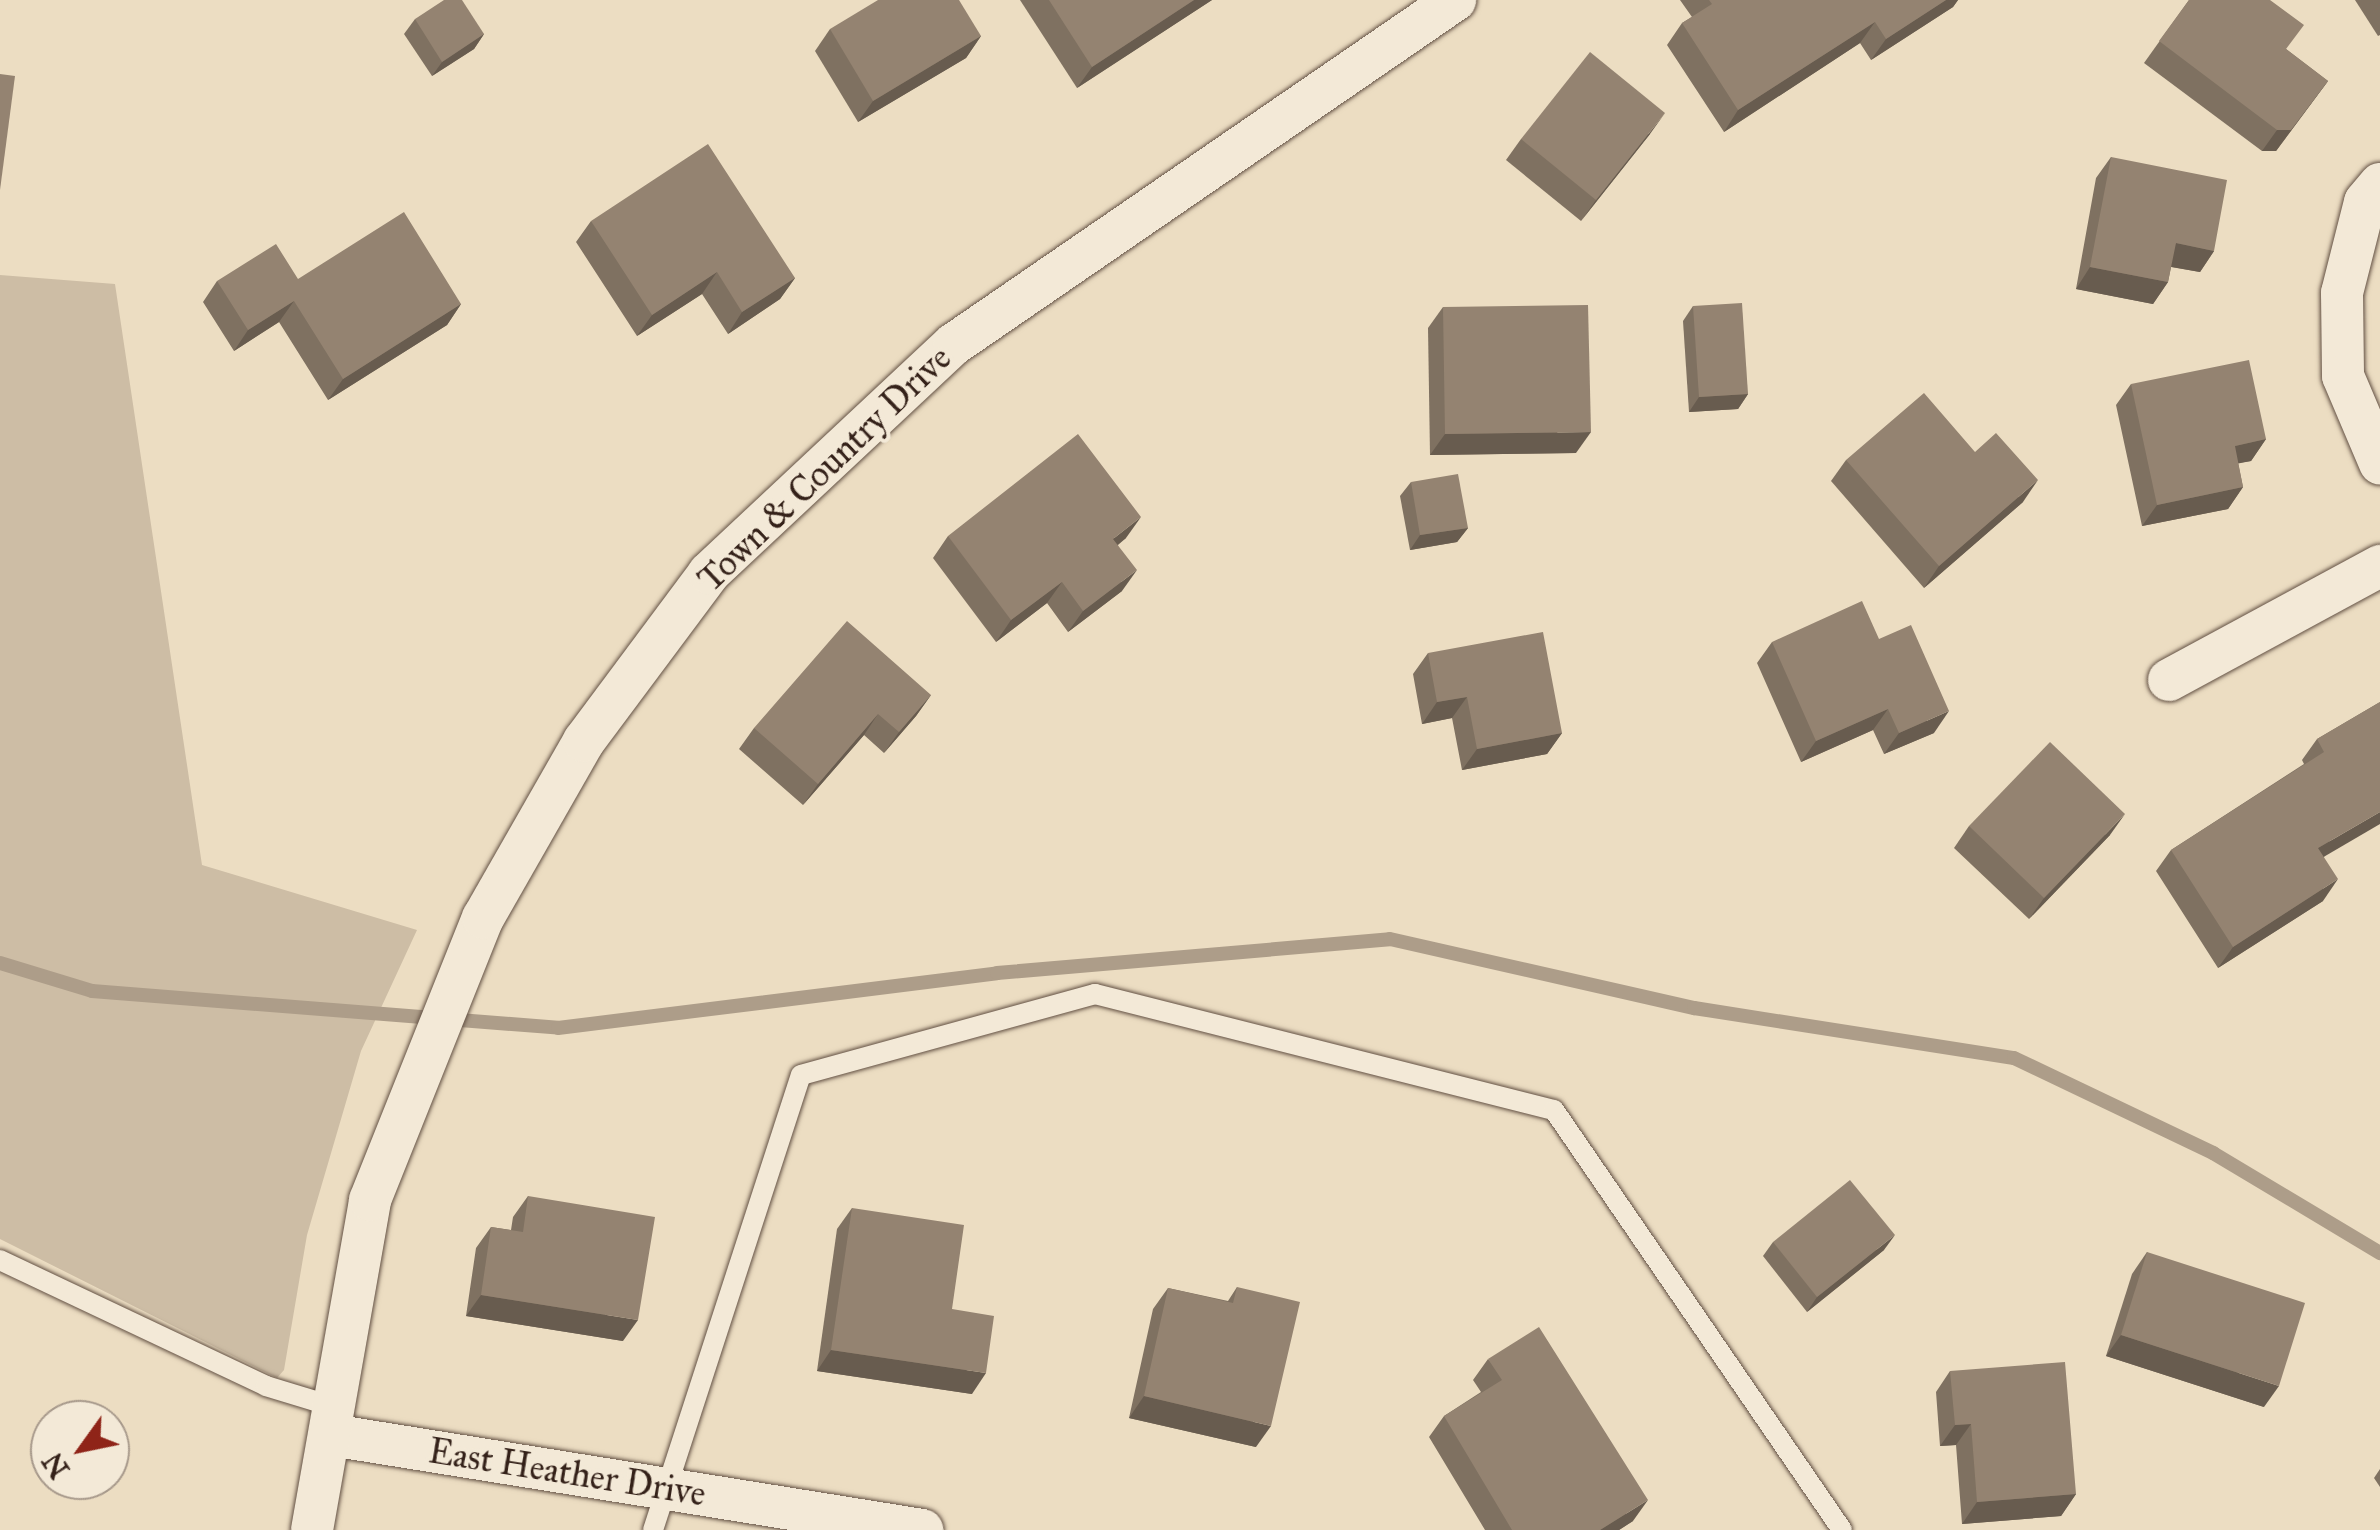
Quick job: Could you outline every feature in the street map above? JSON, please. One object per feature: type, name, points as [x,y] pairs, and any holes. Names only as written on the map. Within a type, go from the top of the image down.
[{"type":"street","name":"Town & Country Drive","points":[[312,1530],[370,1200],[483,918],[584,742],[709,573],[954,344],[1455,0]]},
{"type":"street","points":[[2380,184],[2365,202],[2342,293],[2343,376],[2380,463]]},
{"type":"street","points":[[2169,680],[2380,566]]},
{"type":"street","name":"East Heather Drive","points":[[333,1421],[663,1488],[922,1530]]},
{"type":"lane","points":[[652,1530],[800,1075],[1096,994],[1554,1110],[1842,1530]]},
{"type":"lane","points":[[0,1260],[333,1421]]},
{"type":"shaded area","points":[[0,275],[115,284],[202,865],[417,930],[361,1051],[307,1235],[284,1370],[277,1378],[0,1239]]},
{"type":"building","points":[[444,0],[462,0],[484,34],[442,62],[415,19]]},
{"type":"building","points":[[878,0],[959,0],[981,36],[873,101],[830,29]]},
{"type":"building","points":[[1049,0],[1194,0],[1092,67]]},
{"type":"building","points":[[1709,0],[1946,0],[1886,39],[1875,22],[1738,110],[1682,23],[1712,4]]},
{"type":"building","points":[[2189,0],[2270,0],[2304,25],[2286,49],[2328,81],[2291,130],[2277,130],[2159,41]]},
{"type":"building","points":[[1590,52],[1665,113],[1596,200],[1521,139]]},
{"type":"building","points":[[0,74],[15,76],[0,190]]},
{"type":"building","points":[[708,144],[795,278],[742,312],[717,272],[652,315],[591,221]]},
{"type":"building","points":[[2111,157],[2227,180],[2214,251],[2176,243],[2168,282],[2090,267]]},
{"type":"building","points":[[404,212],[461,304],[343,379],[294,301],[248,330],[217,281],[276,244],[298,279]]},
{"type":"building","points":[[1742,303],[1748,394],[1699,397],[1693,306]]},
{"type":"building","points":[[1588,305],[1591,432],[1445,434],[1443,307]]},
{"type":"building","points":[[2249,360],[2266,439],[2235,446],[2243,487],[2157,505],[2131,384]]},
{"type":"building","points":[[1924,393],[1975,452],[1996,433],[2038,480],[1939,566],[1846,460]]},
{"type":"building","points":[[1078,434],[1141,517],[1113,539],[1137,570],[1083,611],[1062,582],[1011,620],[948,536]]},
{"type":"building","points":[[1458,474],[1468,528],[1420,535],[1411,482]]},
{"type":"building","points":[[1862,601],[1879,639],[1911,625],[1949,711],[1899,733],[1888,709],[1816,741],[1772,642]]},
{"type":"building","points":[[847,621],[931,695],[899,732],[878,714],[818,784],[754,728]]},
{"type":"building","points":[[1543,632],[1562,733],[1477,749],[1467,697],[1437,702],[1428,653]]},
{"type":"building","points":[[2380,702],[2380,812],[2318,848],[2338,879],[2233,947],[2171,850],[2324,752],[2317,739]]},
{"type":"building","points":[[2050,742],[2125,814],[2044,898],[1969,826]]},
{"type":"building","points":[[1850,1180],[1895,1235],[1817,1297],[1773,1242]]},
{"type":"building","points":[[528,1196],[655,1217],[638,1320],[481,1295],[491,1227],[523,1232]]},
{"type":"building","points":[[852,1208],[964,1225],[952,1309],[994,1316],[986,1373],[831,1350]]},
{"type":"building","points":[[2147,1252],[2305,1303],[2279,1386],[2121,1335]]},
{"type":"building","points":[[1237,1287],[1300,1302],[1271,1426],[1144,1396],[1168,1288],[1233,1303]]},
{"type":"building","points":[[1539,1327],[1648,1500],[1600,1530],[1512,1530],[1444,1416],[1502,1380],[1488,1359]]},
{"type":"building","points":[[2065,1362],[2076,1494],[1977,1502],[1971,1424],[1955,1425],[1950,1371]]},
{"type":"waterway","points":[[0,963],[92,991],[558,1028],[997,973],[1390,939],[1694,1008],[2014,1058],[2213,1153],[2380,1253]]}]
